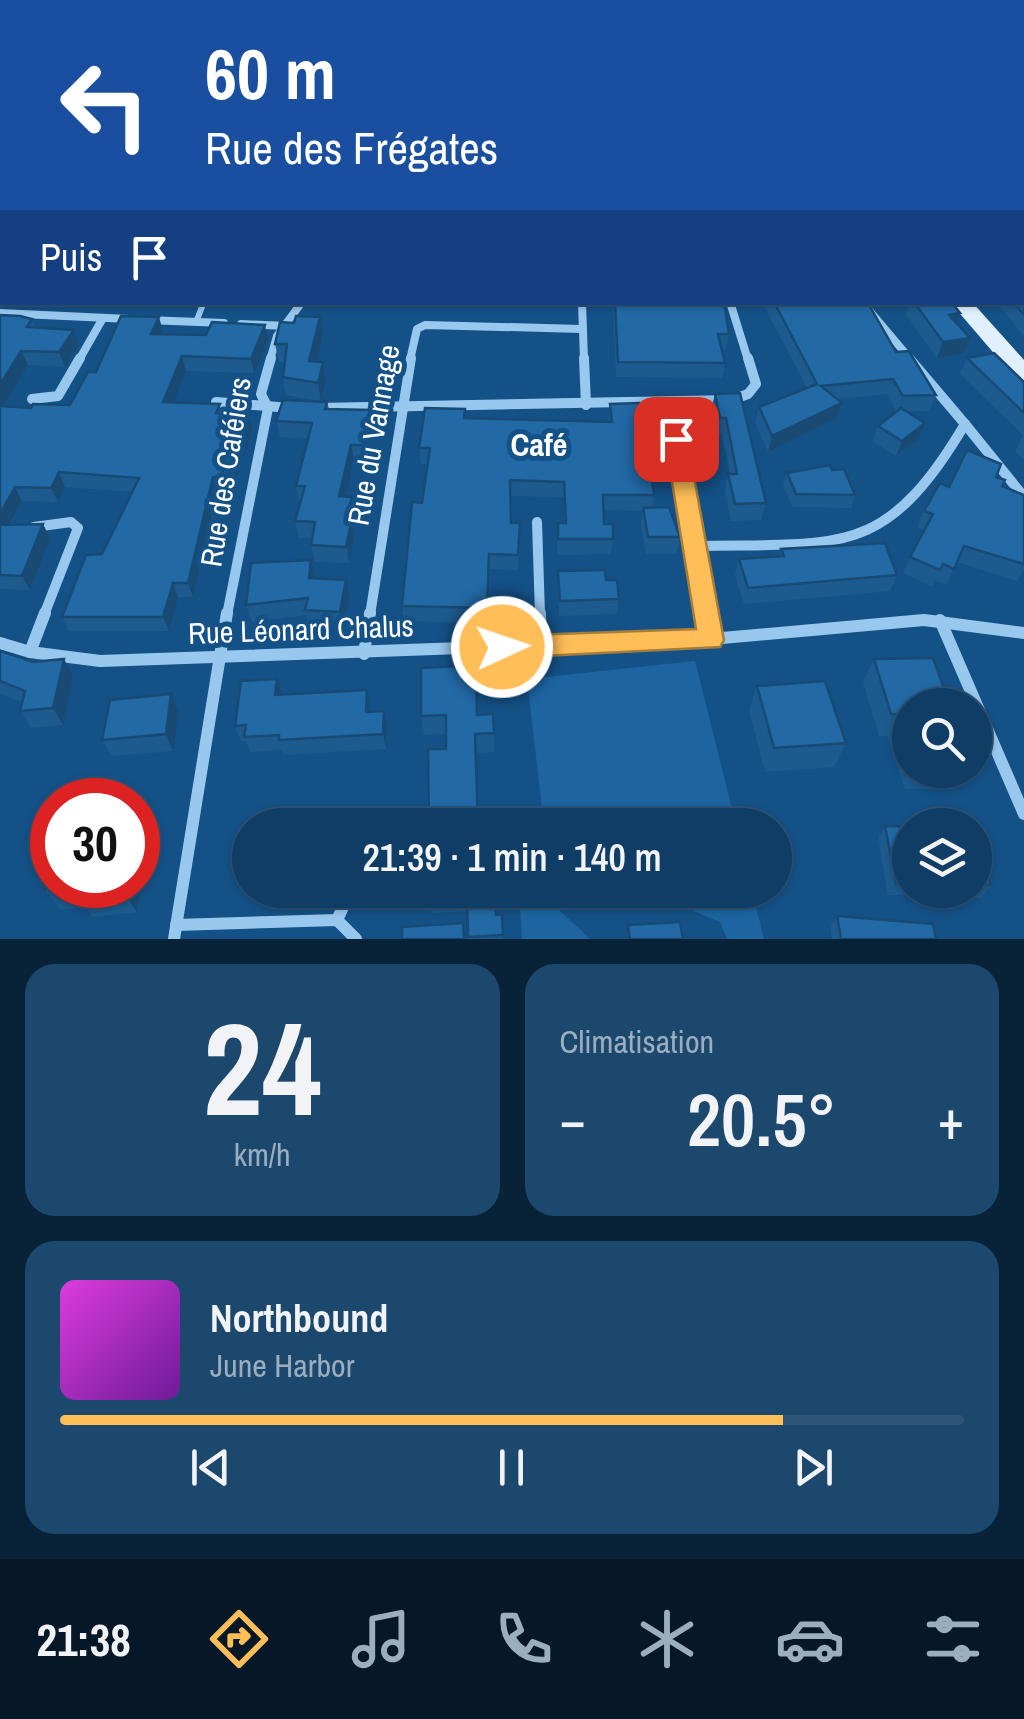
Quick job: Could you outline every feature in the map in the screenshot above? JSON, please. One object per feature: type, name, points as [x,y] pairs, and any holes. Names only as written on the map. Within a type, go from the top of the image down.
[{"type":"main road","points":[[963,305],[1024,374]]},
{"type":"street","name":"Rue des Caféiers","points":[[175,932],[218,658],[268,408],[261,394],[277,336],[300,305]]},
{"type":"street","points":[[582,305],[586,405]]},
{"type":"street","points":[[216,402],[268,408],[400,408],[732,400],[755,387],[731,305]]},
{"type":"street","points":[[865,305],[1024,497]]},
{"type":"street","points":[[0,313],[286,326]]},
{"type":"street","points":[[32,398],[58,396],[103,318]]},
{"type":"street","name":"Rue du Vannage","points":[[364,654],[400,408],[420,326],[582,328]]},
{"type":"street","points":[[668,403],[698,546],[711,640]]},
{"type":"street","points":[[698,546],[848,537],[879,528],[902,510],[965,424]]},
{"type":"street","points":[[27,527],[70,522],[78,528],[30,652]]},
{"type":"street","points":[[537,522],[541,645]]},
{"type":"street","points":[[940,620],[1024,814]]},
{"type":"street","name":"Rue Léonard Chalus","points":[[0,643],[30,652],[100,661],[711,640],[940,620],[1024,632]]},
{"type":"street","points":[[337,920],[343,908]]},
{"type":"street","points":[[175,932],[337,920],[356,939]]},
{"type":"lane","points":[[196,322],[203,305]]},
{"type":"shaded area","points":[[695,661],[732,808],[542,808],[527,679]]},
{"type":"shaded area","points":[[520,908],[557,908],[590,939],[522,939]]},
{"type":"shaded area","points":[[686,908],[756,908],[764,939],[727,939],[720,922]]},
{"type":"building","points":[[615,305],[724,305],[729,334],[718,334],[725,363],[618,362]]},
{"type":"building","points":[[776,305],[869,305],[896,352],[909,351],[936,395],[903,396],[893,379],[821,386],[842,403],[772,436],[759,407],[817,384]]},
{"type":"building","points":[[916,305],[953,305],[960,313],[949,315],[970,338],[943,342]]},
{"type":"building","points":[[0,315],[32,319],[27,327],[74,330],[59,352],[21,351],[0,385]]},
{"type":"building","points":[[121,316],[159,317],[151,334],[206,335],[212,322],[265,325],[251,359],[182,356],[163,402],[220,404],[216,413],[249,415],[228,478],[213,477],[188,583],[173,583],[163,617],[62,617],[86,555],[102,554],[139,478],[59,472],[51,488],[15,487],[0,514],[0,406],[70,405],[88,372],[96,372]]},
{"type":"building","points":[[296,316],[320,317],[309,361],[323,362],[318,383],[283,377],[287,344],[275,344],[280,322],[294,323]]},
{"type":"building","points":[[994,353],[1024,382],[1024,413],[967,358]]},
{"type":"building","points":[[740,393],[766,503],[735,504],[728,474],[737,474],[726,418],[720,418],[715,394]]},
{"type":"building","points":[[283,400],[327,402],[325,409],[372,410],[365,445],[351,445],[339,496],[352,497],[345,523],[351,523],[346,547],[311,545],[315,522],[295,521],[305,486],[296,486],[312,423],[276,421]]},
{"type":"building","points":[[639,403],[646,467],[651,468],[654,495],[603,495],[604,524],[613,524],[613,539],[558,539],[558,523],[566,523],[564,482],[510,480],[511,523],[520,523],[518,555],[489,554],[487,608],[402,606],[412,502],[422,503],[430,448],[419,448],[425,408],[465,409],[464,418],[612,422],[610,404]]},
{"type":"building","points":[[901,408],[925,423],[902,441],[878,426]]},
{"type":"building","points":[[967,450],[1001,464],[996,477],[1005,480],[1002,486],[1024,495],[1024,564],[964,546],[954,569],[943,564],[940,570],[910,557],[933,514],[924,511],[940,483],[949,487]]},
{"type":"building","points":[[830,465],[832,470],[844,469],[855,495],[796,494],[787,473]]},
{"type":"building","points":[[669,507],[680,537],[648,537],[643,508]]},
{"type":"building","points":[[43,524],[22,576],[0,575],[0,525]]},
{"type":"building","points":[[885,543],[897,575],[748,588],[739,559],[784,556],[781,549]]},
{"type":"building","points":[[311,560],[309,578],[346,580],[340,612],[305,610],[308,598],[246,605],[251,563]]},
{"type":"building","points":[[605,570],[606,580],[617,580],[619,599],[560,601],[558,571]]},
{"type":"building","points":[[0,651],[33,662],[64,659],[53,708],[20,711],[25,691],[0,681]]},
{"type":"building","points":[[933,658],[944,688],[892,688],[891,714],[874,659]]},
{"type":"building","points":[[476,665],[477,715],[493,714],[494,733],[475,734],[477,808],[429,808],[428,749],[446,749],[446,715],[421,716],[421,668]]},
{"type":"building","points":[[277,679],[275,695],[367,690],[366,712],[384,711],[383,734],[279,740],[279,735],[244,737],[246,725],[235,726],[241,681]]},
{"type":"building","points":[[825,681],[846,743],[774,748],[757,686]]},
{"type":"building","points":[[171,694],[166,734],[102,740],[110,700]]},
{"type":"building","points":[[885,826],[892,826],[892,862]]},
{"type":"building","points":[[467,908],[496,908],[496,915],[502,914],[503,935],[468,937]]},
{"type":"building","points":[[837,916],[933,924],[936,939],[841,939]]},
{"type":"building","points":[[680,922],[683,939],[630,939],[628,925]]},
{"type":"building","points":[[463,923],[464,939],[402,939],[402,927]]},
{"type":"district","name":"Café","points":[[539,445]]},
{"type":"route","points":[[502,647],[711,640],[698,546],[676,439]]}]
